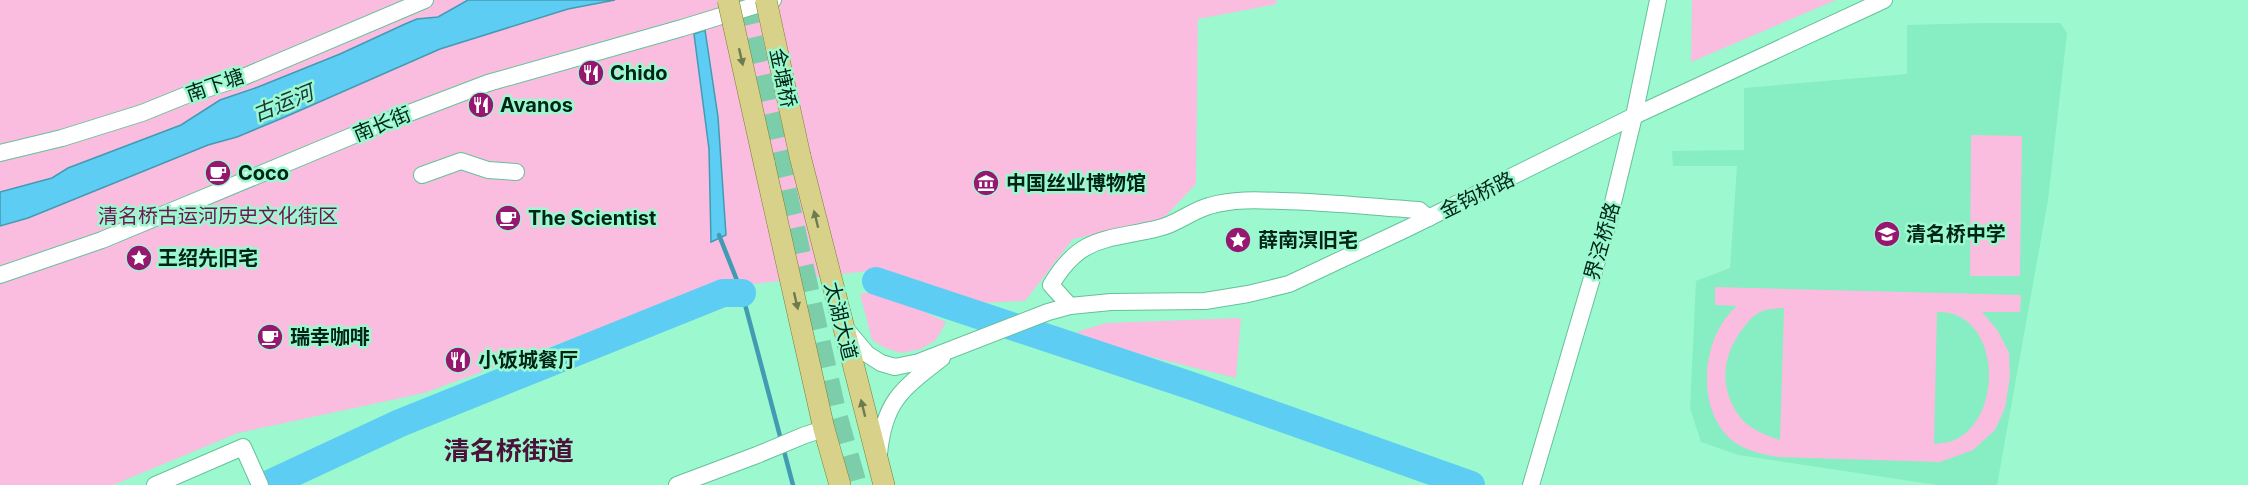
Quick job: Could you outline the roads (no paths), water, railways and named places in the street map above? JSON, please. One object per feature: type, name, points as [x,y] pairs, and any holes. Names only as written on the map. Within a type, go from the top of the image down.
[{"type":"main road","name":"太湖大道","points":[[728,0],[824,429],[840,485]]},
{"type":"main road","name":"金塘桥","points":[[766,0],[800,156]]},
{"type":"main road","name":"太湖大道","points":[[800,156],[884,485]]},
{"type":"street","name":"南下塘","points":[[0,153],[62,138],[241,78],[425,0]]},
{"type":"street","name":"南长街","points":[[0,275],[102,240],[377,126],[488,83],[773,0]]},
{"type":"street","name":"界泾桥路","points":[[1532,482],[1607,227],[1634,116],[1658,0]]},
{"type":"street","name":"金钩桥路","points":[[962,344],[1070,306],[1111,302],[1205,301],[1290,284],[1634,116],[1884,0]]},
{"type":"street","points":[[422,175],[461,160],[488,170],[516,172]]},
{"type":"street","points":[[1070,306],[1051,285],[1059,272],[1078,251],[1092,243],[1162,228],[1208,206],[1243,200],[1318,202],[1419,210],[1429,218]]},
{"type":"street","points":[[843,325],[867,354],[881,363],[895,367],[919,362],[962,344]]},
{"type":"street","points":[[878,464],[882,428],[891,406],[908,384],[962,344]]},
{"type":"street","points":[[677,485],[824,429]]},
{"type":"street","points":[[155,485],[243,447],[260,485]]},
{"type":"water","name":"古运河","points":[[468,0],[615,0],[568,9],[440,49],[237,137],[208,145],[28,218],[0,226],[0,192],[52,178],[68,168],[181,125],[220,100],[340,54],[417,19],[438,17]]},
{"type":"water","points":[[705,30],[718,117],[726,235],[711,242],[709,149],[694,34]]},
{"type":"waterway","points":[[719,235],[742,293],[793,485]]},
{"type":"waterway","points":[[876,281],[1192,386],[1471,485]]},
{"type":"waterway","points":[[267,485],[400,423],[723,293],[742,293]]},
{"type":"tunnel","points":[[741,0],[833,411],[854,485]]},
{"type":"place","name":"Chido","points":[[591,73]]},
{"type":"place","name":"Avanos","points":[[481,105]]},
{"type":"place","name":"Coco","points":[[218,173]]},
{"type":"place","name":"中国丝业博物馆","points":[[986,183]]},
{"type":"place","name":"The Scientist","points":[[508,218]]},
{"type":"place","name":"清名桥中学","points":[[1887,234]]},
{"type":"place","name":"薛南溟旧宅","points":[[1238,240]]},
{"type":"place","name":"王绍先旧宅","points":[[139,258]]},
{"type":"place","name":"瑞幸咖啡","points":[[270,337]]},
{"type":"place","name":"小饭城餐厅","points":[[458,360]]},
{"type":"district","name":"清名桥街道","points":[[509,450]]},
{"type":"park label","name":"清名桥古运河历史文化街区","points":[[218,216]]}]
